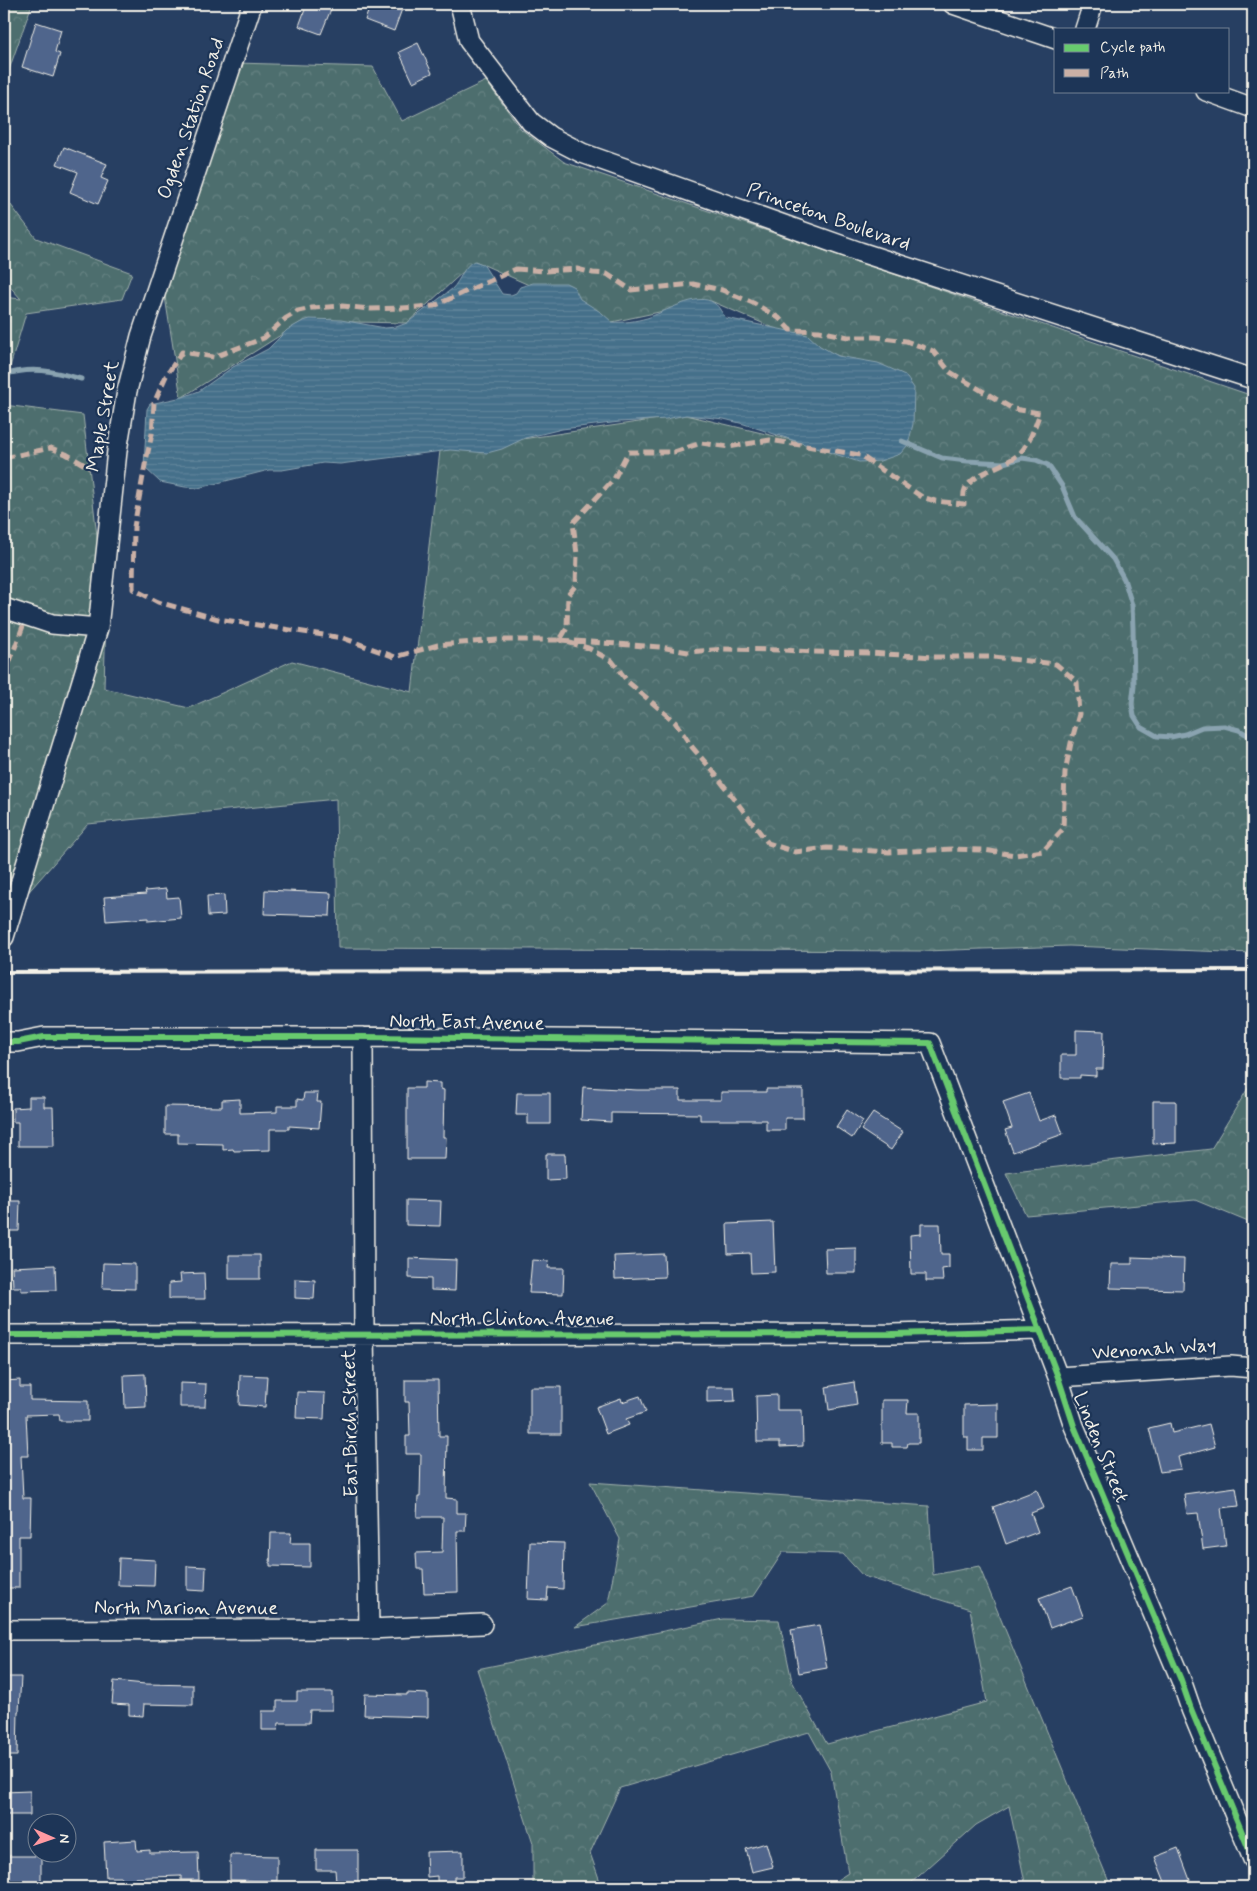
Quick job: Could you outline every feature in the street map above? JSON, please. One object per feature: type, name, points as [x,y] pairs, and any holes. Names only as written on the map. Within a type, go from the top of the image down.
[{"type":"street","name":"Ogden Station Road","points":[[180,217],[252,4]]},
{"type":"street","name":"Princeton Boulevard","points":[[460,4],[469,41],[531,122],[551,137],[582,153],[860,252],[1253,379]]},
{"type":"street","points":[[953,4],[1054,38]]},
{"type":"street","points":[[1085,28],[1093,4]]},
{"type":"street","points":[[1209,92],[1253,108]]},
{"type":"street","name":"Maple Street","points":[[4,937],[98,628],[117,451],[127,391],[140,336],[180,217]]},
{"type":"street","points":[[4,608],[52,624],[98,628]]},
{"type":"street","name":"North East Avenue","points":[[4,1042],[44,1038],[363,1037],[930,1043]]},
{"type":"street","name":"East Birch Street","points":[[363,1037],[364,1334],[369,1628]]},
{"type":"street","name":"Linden Street","points":[[930,1043],[1058,1377],[1074,1426],[1181,1680],[1191,1709],[1253,1859]]},
{"type":"street","name":"North Clinton Avenue","points":[[4,1335],[892,1334],[1040,1330]]},
{"type":"street","name":"Wenonah Way","points":[[1058,1377],[1231,1366],[1253,1368]]},
{"type":"street","name":"North Marion Avenue","points":[[4,1630],[369,1628],[482,1624]]},
{"type":"green space","points":[[4,4],[32,4],[4,84]]},
{"type":"green space","points":[[237,63],[373,67],[402,121],[486,81],[521,129],[564,162],[1253,396],[1253,953],[1069,946],[924,951],[338,948],[336,799],[88,824],[4,920],[4,405],[83,415],[106,614],[104,688],[189,708],[292,661],[412,692],[440,451],[686,415],[880,461],[913,388],[711,301],[612,322],[475,261],[407,323],[303,321],[181,398],[163,284]]},
{"type":"green space","points":[[4,196],[36,238],[132,273],[122,299],[26,313],[4,387],[4,297],[21,299],[4,280]]},
{"type":"green space","points":[[1253,1080],[1253,1224],[1195,1200],[1026,1215],[1006,1173],[1211,1149]]},
{"type":"green space","points":[[590,1482],[929,1506],[933,1575],[979,1566],[1111,1887],[1026,1887],[1009,1806],[976,1825],[910,1884],[911,1887],[826,1887],[848,1873],[831,1772],[809,1732],[620,1788],[590,1853],[602,1887],[533,1887],[533,1843],[477,1669],[723,1619],[779,1620],[792,1681],[827,1744],[987,1702],[970,1609],[863,1576],[843,1554],[783,1552],[754,1596],[575,1627],[608,1603],[620,1539]]},
{"type":"water","points":[[474,261],[483,264],[502,294],[511,295],[516,293],[520,287],[533,283],[566,283],[574,287],[580,299],[612,322],[643,319],[690,301],[707,300],[714,303],[726,318],[808,335],[820,346],[838,356],[878,363],[905,375],[914,388],[913,424],[908,445],[900,454],[880,461],[859,462],[744,424],[724,419],[686,415],[666,419],[562,429],[525,438],[502,449],[487,453],[450,450],[340,464],[323,463],[282,470],[269,470],[198,488],[160,482],[144,467],[147,409],[150,404],[183,397],[199,391],[233,367],[268,349],[287,330],[303,321],[310,319],[341,320],[385,328],[407,323],[452,289],[467,266]]},
{"type":"building","points":[[307,4],[333,4],[321,34],[299,26]]},
{"type":"building","points":[[371,4],[388,4],[402,9],[394,31],[365,20]]},
{"type":"building","points":[[36,22],[61,30],[55,52],[60,54],[53,77],[22,67]]},
{"type":"building","points":[[418,43],[432,73],[413,82],[399,52]]},
{"type":"building","points":[[64,147],[107,164],[101,178],[108,181],[98,204],[70,192],[78,172],[57,164]]},
{"type":"building","points":[[166,889],[167,898],[179,897],[181,918],[148,921],[148,918],[106,921],[104,897],[146,894],[145,891]]},
{"type":"building","points":[[265,890],[331,893],[330,916],[264,914]]},
{"type":"building","points":[[224,895],[225,915],[208,916],[207,896]]},
{"type":"building","points":[[1076,1030],[1104,1031],[1103,1069],[1096,1069],[1096,1076],[1080,1075],[1080,1078],[1061,1078],[1061,1055],[1076,1055]]},
{"type":"building","points":[[424,1082],[440,1083],[440,1089],[444,1090],[443,1137],[446,1137],[445,1159],[407,1159],[407,1088],[424,1088]]},
{"type":"building","points":[[583,1087],[680,1090],[680,1100],[721,1100],[721,1092],[766,1092],[766,1089],[803,1089],[803,1118],[785,1118],[785,1130],[766,1130],[766,1120],[700,1120],[700,1114],[611,1113],[611,1122],[581,1120]]},
{"type":"building","points":[[304,1093],[318,1093],[317,1102],[321,1102],[319,1128],[289,1126],[289,1129],[270,1129],[270,1150],[223,1150],[223,1144],[178,1143],[178,1134],[165,1134],[165,1106],[222,1107],[222,1100],[240,1099],[240,1113],[277,1112],[277,1106],[297,1106],[297,1099],[303,1100]]},
{"type":"building","points":[[517,1093],[550,1093],[550,1124],[528,1124],[528,1115],[516,1115]]},
{"type":"building","points":[[1029,1093],[1039,1121],[1056,1115],[1063,1134],[1013,1152],[1005,1130],[1012,1128],[1003,1102]]},
{"type":"building","points":[[29,1097],[44,1097],[44,1107],[53,1107],[54,1146],[18,1146],[18,1122],[13,1122],[13,1108],[29,1107]]},
{"type":"building","points":[[1153,1101],[1176,1101],[1176,1143],[1153,1144]]},
{"type":"building","points":[[847,1110],[863,1121],[852,1138],[836,1127]]},
{"type":"building","points":[[873,1113],[903,1132],[891,1150],[861,1130]]},
{"type":"building","points":[[546,1154],[565,1154],[566,1179],[546,1180]]},
{"type":"building","points":[[406,1200],[441,1201],[440,1226],[406,1225]]},
{"type":"building","points":[[4,1201],[20,1201],[19,1231],[4,1231]]},
{"type":"building","points":[[773,1222],[775,1272],[751,1273],[750,1253],[728,1254],[727,1224]]},
{"type":"building","points":[[921,1224],[940,1224],[941,1254],[949,1254],[949,1268],[942,1269],[943,1281],[926,1281],[926,1274],[911,1274],[910,1235],[921,1234]]},
{"type":"building","points":[[856,1248],[856,1273],[826,1273],[825,1249]]},
{"type":"building","points":[[664,1254],[665,1277],[615,1279],[614,1256]]},
{"type":"building","points":[[229,1255],[260,1255],[260,1279],[229,1279]]},
{"type":"building","points":[[1132,1257],[1184,1259],[1183,1290],[1110,1288],[1111,1264],[1132,1264]]},
{"type":"building","points":[[409,1258],[456,1260],[455,1291],[431,1290],[431,1279],[409,1278]]},
{"type":"building","points":[[532,1260],[549,1261],[548,1268],[564,1268],[563,1294],[529,1293]]},
{"type":"building","points":[[103,1263],[135,1264],[135,1289],[102,1288]]},
{"type":"building","points":[[55,1265],[56,1290],[21,1291],[21,1287],[13,1287],[12,1267]]},
{"type":"building","points":[[204,1273],[205,1299],[169,1299],[169,1283],[181,1282],[180,1274]]},
{"type":"building","points":[[295,1279],[315,1280],[314,1299],[295,1298]]},
{"type":"building","points":[[145,1374],[146,1407],[125,1408],[124,1375]]},
{"type":"building","points":[[240,1375],[267,1376],[265,1407],[239,1405]]},
{"type":"building","points":[[20,1380],[20,1387],[30,1387],[30,1400],[88,1401],[88,1421],[60,1421],[59,1414],[26,1415],[28,1456],[21,1456],[23,1498],[31,1498],[30,1536],[19,1536],[19,1588],[4,1588],[7,1474],[4,1474],[4,1440],[6,1440],[4,1381]]},
{"type":"building","points":[[405,1380],[438,1380],[439,1436],[447,1436],[446,1498],[457,1499],[457,1513],[466,1513],[465,1531],[457,1531],[458,1592],[424,1593],[423,1569],[417,1569],[416,1553],[442,1552],[443,1517],[417,1517],[418,1497],[420,1497],[421,1454],[406,1454],[406,1436],[410,1436],[409,1402],[405,1402]]},
{"type":"building","points":[[854,1382],[857,1405],[829,1410],[826,1387]]},
{"type":"building","points":[[180,1383],[206,1384],[205,1407],[180,1407]]},
{"type":"building","points":[[530,1387],[561,1387],[561,1434],[530,1434]]},
{"type":"building","points":[[707,1387],[734,1387],[735,1401],[707,1402]]},
{"type":"building","points":[[297,1392],[325,1393],[324,1419],[296,1418]]},
{"type":"building","points":[[777,1395],[777,1410],[802,1410],[803,1446],[780,1447],[780,1442],[757,1442],[756,1396]]},
{"type":"building","points":[[640,1396],[646,1412],[626,1419],[629,1425],[606,1434],[596,1407],[621,1398],[622,1402]]},
{"type":"building","points":[[882,1400],[908,1400],[907,1413],[919,1413],[919,1443],[908,1443],[907,1447],[892,1447],[892,1443],[882,1443]]},
{"type":"building","points":[[998,1404],[998,1438],[983,1438],[983,1450],[968,1450],[968,1437],[964,1437],[964,1405]]},
{"type":"building","points":[[1170,1423],[1172,1433],[1209,1424],[1215,1447],[1178,1457],[1181,1469],[1160,1472],[1149,1428]]},
{"type":"building","points":[[1236,1487],[1239,1506],[1221,1508],[1226,1546],[1203,1549],[1198,1513],[1187,1514],[1184,1494]]},
{"type":"building","points":[[1037,1490],[1044,1508],[1031,1513],[1038,1532],[1006,1544],[993,1507]]},
{"type":"building","points":[[271,1533],[291,1533],[290,1543],[310,1543],[310,1567],[270,1566]]},
{"type":"building","points":[[530,1542],[564,1543],[563,1589],[548,1588],[547,1600],[528,1599]]},
{"type":"building","points":[[119,1558],[155,1560],[154,1586],[118,1585]]},
{"type":"building","points":[[187,1566],[206,1567],[205,1591],[187,1590]]},
{"type":"building","points":[[1072,1586],[1083,1616],[1050,1628],[1039,1598]]},
{"type":"building","points":[[819,1625],[827,1668],[799,1673],[791,1630]]},
{"type":"building","points":[[4,1677],[21,1677],[17,1756],[4,1756]]},
{"type":"building","points":[[114,1681],[193,1685],[193,1705],[144,1704],[143,1716],[129,1715],[129,1705],[112,1704]]},
{"type":"building","points":[[297,1692],[332,1692],[332,1710],[310,1710],[309,1723],[279,1723],[278,1730],[262,1730],[262,1711],[277,1711],[277,1701],[297,1701]]},
{"type":"building","points":[[407,1693],[428,1694],[428,1717],[364,1715],[365,1694],[407,1695]]},
{"type":"building","points":[[30,1791],[30,1814],[4,1815],[4,1792]]},
{"type":"building","points":[[136,1840],[137,1851],[150,1850],[150,1853],[198,1852],[199,1880],[181,1880],[181,1876],[150,1877],[135,1878],[136,1884],[121,1884],[121,1877],[106,1877],[104,1842]]},
{"type":"building","points":[[766,1843],[773,1867],[752,1872],[746,1849]]},
{"type":"building","points":[[1178,1848],[1190,1880],[1167,1887],[1155,1857]]},
{"type":"building","points":[[316,1850],[358,1850],[358,1882],[336,1882],[335,1870],[316,1870]]},
{"type":"building","points":[[463,1851],[463,1877],[454,1877],[454,1881],[437,1881],[437,1876],[427,1877],[426,1852]]},
{"type":"building","points":[[230,1855],[277,1856],[277,1881],[230,1880]]},
{"type":"building","points":[[6,1856],[28,1856],[28,1864],[41,1864],[41,1883],[5,1883]]},
{"type":"waterway","points":[[4,375],[33,370],[81,379]]},
{"type":"waterway","points":[[902,441],[942,458],[1003,463],[1022,458],[1036,460],[1048,465],[1062,486],[1075,517],[1113,559],[1124,579],[1132,605],[1134,686],[1132,704],[1134,716],[1141,727],[1157,736],[1171,737],[1202,727],[1224,726],[1239,730],[1253,738]]},
{"type":"railway","points":[[4,972],[1253,970]]},
{"type":"marked path","points":[[516,269],[545,271],[577,269],[607,274],[631,290],[693,284],[722,290],[753,303],[779,318],[790,330],[819,331],[848,337],[876,337],[906,341],[933,351],[950,372],[1013,409],[1040,413],[1030,439],[1021,452],[1007,462],[983,473],[970,483],[964,491],[964,504],[935,501],[922,497],[860,455],[770,440],[729,447],[701,443],[674,452],[628,452],[614,479],[573,523],[577,554],[576,585],[568,595],[567,628],[560,640],[497,640],[438,645],[395,657],[343,638],[218,619],[158,602],[133,589],[134,527],[152,434],[154,403],[166,376],[182,352],[214,357],[264,338],[285,319],[298,311],[312,308],[342,306],[370,309],[434,306],[516,269]]},
{"type":"marked path","points":[[4,458],[51,448],[66,454],[90,468]]},
{"type":"marked path","points":[[4,677],[23,626]]},
{"type":"marked path","points":[[560,640],[660,647],[688,652],[724,649],[784,650],[934,657],[993,657],[1056,664],[1077,682],[1079,714],[1065,772],[1063,829],[1043,851],[1015,855],[984,850],[952,849],[889,852],[827,848],[795,852],[768,843],[692,747],[675,722],[628,682],[612,661],[588,648],[560,640]]},
{"type":"cycle path","points":[[4,1042],[18,1042],[44,1037],[363,1037],[930,1043],[1058,1377],[1074,1426],[1181,1680],[1191,1709],[1253,1859]]},
{"type":"cycle path","points":[[4,1335],[892,1334],[1040,1330]]}]
